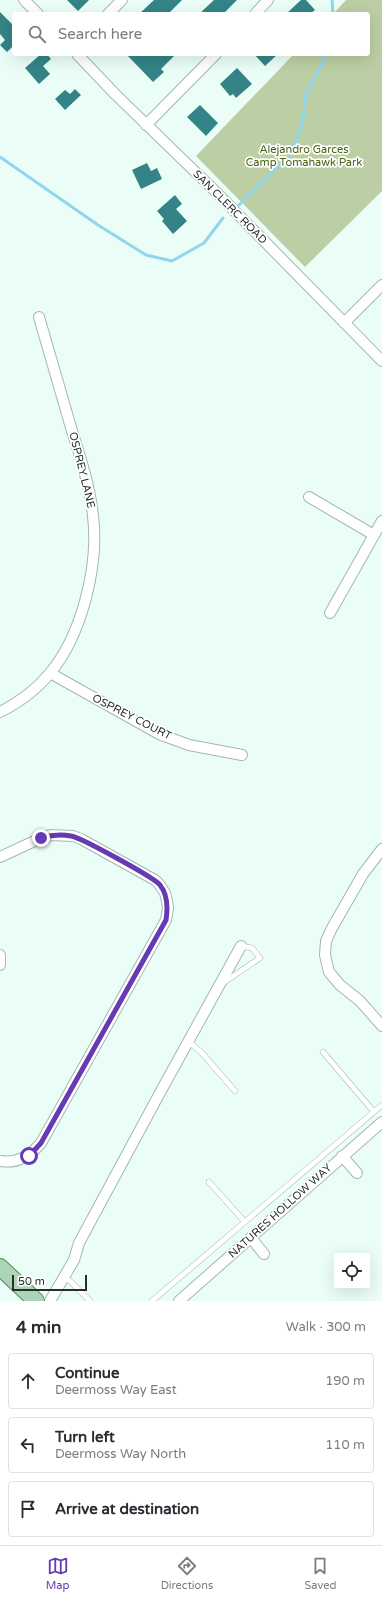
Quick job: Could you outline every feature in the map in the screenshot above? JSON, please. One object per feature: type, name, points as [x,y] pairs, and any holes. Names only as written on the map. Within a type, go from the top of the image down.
[{"type":"main road","points":[[0,1267],[36,1301]]},
{"type":"street","points":[[24,0],[36,12]]},
{"type":"street","points":[[110,12],[122,0]]},
{"type":"street","points":[[257,12],[268,0]]},
{"type":"street","name":"SAN CLERC ROAD","points":[[79,56],[146,125],[216,192],[382,361]]},
{"type":"street","points":[[146,125],[214,56]]},
{"type":"street","points":[[344,323],[382,285]]},
{"type":"street","name":"OSPREY LANE","points":[[0,712],[29,693],[50,673],[66,649],[76,629],[86,599],[93,562],[94,524],[89,487],[39,317]]},
{"type":"street","points":[[309,497],[374,535]]},
{"type":"street","points":[[330,613],[382,521]]},
{"type":"street","name":"OSPREY COURT","points":[[50,673],[159,734],[189,745],[242,755]]},
{"type":"street","points":[[0,857],[51,835],[72,836],[90,843],[155,880],[165,893],[168,908],[166,920],[41,1143],[36,1150],[23,1159],[10,1162],[0,1161]]},
{"type":"street","points":[[382,850],[363,874],[332,928],[326,941],[325,955],[329,972],[340,986],[360,1000],[382,1026]]},
{"type":"street","points":[[50,1301],[74,1260],[79,1243],[241,946]]},
{"type":"street","points":[[0,955],[0,964]]},
{"type":"street","name":"NATURES HOLLOW WAY","points":[[179,1301],[382,1122]]},
{"type":"street","points":[[342,1156],[357,1173]]},
{"type":"street","points":[[251,1238],[264,1254]]},
{"type":"lane","points":[[220,985],[260,958],[252,948],[241,946]]},
{"type":"lane","points":[[188,1041],[202,1052],[235,1091]]},
{"type":"lane","points":[[322,1052],[374,1112]]},
{"type":"lane","points":[[152,1301],[283,1190],[327,1150],[382,1105]]},
{"type":"lane","points":[[209,1182],[244,1222]]},
{"type":"lane","points":[[64,1277],[90,1301]]},
{"type":"green space","name":"Alejandro Garces Camp Tomahawk Park","points":[[346,0],[382,0],[382,191],[305,267],[196,156],[292,56],[370,56],[370,12],[335,12]]},
{"type":"building","points":[[67,0],[89,0],[78,11]]},
{"type":"building","points":[[154,0],[182,0],[170,12],[141,12]]},
{"type":"building","points":[[214,0],[237,0],[225,12],[201,12]]},
{"type":"building","points":[[301,0],[306,0],[315,10],[312,12],[288,12]]},
{"type":"building","points":[[0,12],[12,24],[12,47],[7,52],[0,45],[5,40],[0,34]]},
{"type":"building","points":[[39,56],[49,56],[51,59],[43,66],[50,74],[39,84],[25,68]]},
{"type":"building","points":[[128,56],[174,56],[161,69],[164,72],[153,82]]},
{"type":"building","points":[[256,56],[276,56],[265,66]]},
{"type":"building","points":[[237,68],[252,84],[236,98],[233,94],[230,96],[220,84]]},
{"type":"building","points":[[75,89],[81,95],[65,110],[55,99],[65,90],[70,94]]},
{"type":"building","points":[[200,105],[218,123],[206,136],[187,117]]},
{"type":"building","points":[[147,163],[151,171],[157,168],[162,179],[141,189],[132,170]]},
{"type":"building","points":[[175,195],[182,204],[176,209],[187,221],[173,234],[162,221],[164,219],[157,211]]},
{"type":"waterway","points":[[332,0],[333,12]]},
{"type":"waterway","points":[[239,205],[289,156],[302,126],[306,94],[326,56]]},
{"type":"waterway","points":[[0,157],[98,225],[146,255],[172,261],[204,243],[223,218]]},
{"type":"route","points":[[29,1156],[41,1143],[90,1056],[166,920],[168,908],[165,893],[155,880],[112,857],[90,843],[72,836],[59,834],[41,838]]}]
